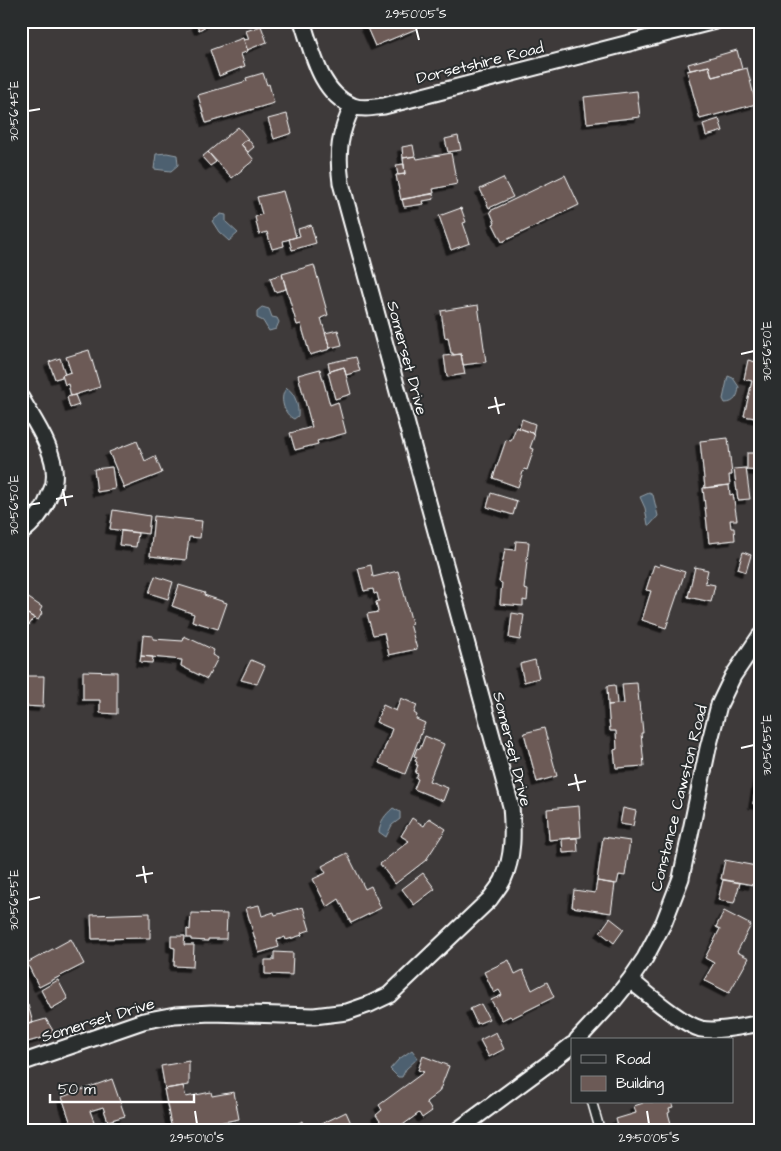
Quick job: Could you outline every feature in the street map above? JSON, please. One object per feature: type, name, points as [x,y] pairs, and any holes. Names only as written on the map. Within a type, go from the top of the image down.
[{"type":"street","points":[[302,21],[320,71],[333,93],[353,106]]},
{"type":"street","name":"Dorsetshire Road","points":[[353,106],[364,108],[384,106],[715,21]]},
{"type":"street","name":"Somerset Drive","points":[[21,1063],[117,1029],[143,1021],[175,1015],[212,1013],[314,1016],[347,1012],[370,1004],[389,995],[490,899],[503,880],[511,856],[513,831],[511,806],[340,183],[339,144],[344,125],[353,106]]},
{"type":"street","points":[[21,398],[43,436],[54,463],[54,481],[46,504],[33,524],[21,533]]},
{"type":"street","name":"Constance Cawston Road","points":[[580,1038],[630,980],[645,958],[664,922],[681,878],[708,748],[719,705],[733,676],[760,636]]},
{"type":"street","points":[[630,980],[675,1015],[702,1029],[722,1029],[760,1023]]},
{"type":"street","points":[[458,1130],[571,1046]]},
{"type":"lane","points":[[593,1104],[600,1130]]},
{"type":"water","points":[[167,153],[177,155],[178,165],[171,171],[154,169],[156,154]]},
{"type":"water","points":[[221,214],[226,215],[226,222],[238,233],[229,241],[219,232],[212,221]]},
{"type":"water","points":[[262,307],[269,309],[272,317],[277,318],[279,322],[276,329],[269,331],[263,321],[257,318],[257,311]]},
{"type":"water","points":[[728,376],[733,378],[739,387],[735,398],[731,402],[725,403],[723,399]]},
{"type":"water","points":[[287,388],[294,396],[297,404],[298,416],[294,419],[287,414],[283,405],[284,391]]},
{"type":"water","points":[[649,493],[653,495],[658,516],[648,525],[645,508],[640,497]]},
{"type":"water","points":[[393,808],[400,812],[400,819],[392,825],[386,837],[379,832],[380,825],[383,818]]},
{"type":"water","points":[[412,1050],[418,1058],[406,1069],[402,1077],[398,1077],[390,1069],[399,1059]]},
{"type":"building","points":[[195,21],[215,21],[199,30]]},
{"type":"building","points":[[364,21],[413,21],[416,29],[375,46]]},
{"type":"building","points":[[261,26],[267,42],[247,50],[244,40],[249,39],[246,31]]},
{"type":"building","points":[[243,38],[248,51],[241,54],[245,66],[219,76],[210,50]]},
{"type":"building","points":[[737,50],[742,69],[712,77],[709,66],[690,70],[688,64]]},
{"type":"building","points":[[709,66],[712,77],[747,68],[756,104],[700,119],[687,71]]},
{"type":"building","points":[[263,73],[267,85],[269,84],[274,103],[206,123],[198,95],[247,81],[246,78]]},
{"type":"building","points":[[637,91],[640,117],[587,123],[584,97]]},
{"type":"building","points":[[287,114],[292,133],[274,139],[268,119]]},
{"type":"building","points":[[719,119],[723,131],[706,136],[703,124]]},
{"type":"building","points":[[238,127],[248,139],[241,144],[254,160],[232,178],[208,152]]},
{"type":"building","points":[[458,136],[461,150],[448,152],[445,139]]},
{"type":"building","points":[[248,139],[254,147],[248,152],[241,144]]},
{"type":"building","points":[[413,145],[415,156],[403,158],[402,147]]},
{"type":"building","points":[[208,152],[216,162],[210,166],[202,157]]},
{"type":"building","points":[[451,153],[457,184],[433,189],[434,193],[401,200],[396,175],[405,174],[403,158],[416,156],[417,159]]},
{"type":"building","points":[[404,164],[405,174],[398,175],[396,165]]},
{"type":"building","points":[[565,175],[579,205],[502,242],[493,224],[495,223],[490,211]]},
{"type":"building","points":[[503,178],[513,197],[489,208],[480,189]]},
{"type":"building","points":[[283,191],[296,237],[283,241],[284,246],[272,249],[267,232],[259,234],[255,217],[262,214],[257,197]]},
{"type":"building","points":[[433,194],[434,199],[423,201],[424,204],[404,207],[402,199]]},
{"type":"building","points":[[461,208],[466,222],[463,223],[470,243],[451,250],[439,216]]},
{"type":"building","points":[[311,225],[316,243],[292,250],[289,239],[300,236],[298,229]]},
{"type":"building","points":[[314,265],[328,315],[321,318],[330,349],[310,355],[301,324],[297,325],[282,274]]},
{"type":"building","points":[[282,274],[286,289],[275,292],[270,278]]},
{"type":"building","points":[[478,305],[486,362],[463,365],[461,354],[453,355],[451,353],[448,337],[445,338],[441,311]]},
{"type":"building","points":[[338,330],[342,345],[330,348],[325,333]]},
{"type":"building","points":[[89,350],[100,387],[71,396],[68,384],[65,385],[62,375],[71,372],[66,357]]},
{"type":"building","points":[[461,354],[465,374],[447,377],[444,356]]},
{"type":"building","points":[[356,357],[360,371],[346,375],[344,367],[330,371],[328,363]]},
{"type":"building","points":[[60,358],[65,374],[55,379],[49,362]]},
{"type":"building","points":[[748,360],[760,363],[760,419],[744,416],[752,381],[744,379]]},
{"type":"building","points":[[344,367],[351,394],[335,399],[328,372]]},
{"type":"building","points":[[320,369],[330,405],[338,402],[346,433],[317,441],[318,444],[295,450],[290,433],[312,427],[298,375]]},
{"type":"building","points":[[75,395],[79,405],[70,408],[67,397]]},
{"type":"building","points":[[522,419],[535,424],[533,433],[519,428]]},
{"type":"building","points":[[516,427],[535,434],[530,448],[534,449],[527,470],[524,469],[518,487],[493,478],[506,440],[511,441]]},
{"type":"building","points":[[728,438],[732,475],[729,475],[730,485],[705,488],[700,441]]},
{"type":"building","points":[[137,441],[145,461],[155,456],[162,473],[124,488],[109,452]]},
{"type":"building","points":[[747,453],[759,453],[759,471],[747,470]]},
{"type":"building","points":[[112,467],[115,489],[97,492],[94,469]]},
{"type":"building","points":[[746,468],[750,499],[738,500],[734,469]]},
{"type":"building","points":[[729,485],[730,495],[733,494],[737,520],[730,520],[731,528],[734,528],[735,540],[709,543],[703,488]]},
{"type":"building","points":[[491,493],[517,501],[513,515],[487,507]]},
{"type":"building","points":[[113,510],[150,516],[148,534],[110,529]]},
{"type":"building","points":[[154,516],[202,521],[200,538],[189,537],[186,560],[150,556]]},
{"type":"building","points":[[121,531],[138,533],[136,547],[119,545]]},
{"type":"building","points":[[516,541],[529,542],[524,589],[528,590],[527,601],[523,600],[523,606],[500,604],[502,583],[499,582],[505,549],[515,550]]},
{"type":"building","points":[[743,552],[751,555],[746,572],[738,569]]},
{"type":"building","points":[[660,564],[685,572],[666,628],[642,620],[651,591],[646,590],[654,565],[659,567]]},
{"type":"building","points":[[371,565],[373,577],[398,571],[417,649],[389,655],[384,633],[373,635],[367,614],[378,612],[376,602],[379,601],[377,593],[374,594],[373,589],[364,591],[358,568]]},
{"type":"building","points":[[695,567],[708,570],[705,583],[715,585],[711,602],[688,597]]},
{"type":"building","points":[[155,576],[173,582],[168,599],[149,593]]},
{"type":"building","points":[[179,585],[205,593],[204,595],[227,603],[218,629],[192,621],[194,614],[172,606]]},
{"type":"building","points":[[27,597],[42,607],[40,611],[42,613],[38,620],[21,610],[21,606]]},
{"type":"building","points":[[21,610],[34,618],[29,625],[21,620]]},
{"type":"building","points":[[512,613],[524,615],[520,640],[509,638]]},
{"type":"building","points":[[143,635],[153,636],[153,639],[183,641],[184,636],[214,650],[212,655],[218,658],[207,679],[181,666],[182,660],[141,656]]},
{"type":"building","points":[[141,656],[153,657],[152,663],[140,662]]},
{"type":"building","points":[[21,659],[26,659],[26,676],[44,676],[43,707],[21,706]]},
{"type":"building","points":[[251,660],[265,666],[257,684],[241,680]]},
{"type":"building","points":[[535,660],[539,678],[524,682],[520,664]]},
{"type":"building","points":[[83,671],[117,672],[117,714],[100,713],[100,700],[83,700]]},
{"type":"building","points":[[637,683],[643,733],[641,733],[644,766],[616,768],[614,750],[617,749],[616,731],[610,731],[608,705],[624,704],[622,684]]},
{"type":"building","points":[[615,685],[617,704],[608,705],[607,686]]},
{"type":"building","points":[[401,698],[417,705],[414,713],[417,715],[416,719],[425,723],[405,774],[379,763],[392,729],[376,722],[383,705],[396,711]]},
{"type":"building","points":[[544,728],[557,776],[537,782],[524,733]]},
{"type":"building","points":[[425,736],[444,744],[429,781],[448,788],[443,801],[414,789],[418,779],[416,778],[418,774],[415,773],[418,765],[416,765],[417,762],[415,761],[417,757],[414,756],[417,748],[420,749]]},
{"type":"building","points":[[758,773],[760,773],[760,805],[753,804]]},
{"type":"building","points":[[579,806],[581,837],[549,840],[547,809]]},
{"type":"building","points":[[623,808],[636,811],[633,826],[620,824]]},
{"type":"building","points":[[412,818],[424,826],[429,818],[446,829],[426,860],[395,884],[380,864],[409,841],[401,836]]},
{"type":"building","points":[[603,837],[630,841],[625,876],[619,875],[617,884],[597,881]]},
{"type":"building","points":[[577,838],[578,852],[563,853],[562,839]]},
{"type":"building","points":[[347,853],[365,889],[371,886],[381,908],[351,923],[339,899],[327,907],[313,879],[326,873],[322,866]]},
{"type":"building","points":[[725,860],[756,866],[753,885],[721,879]]},
{"type":"building","points":[[423,873],[435,889],[414,905],[402,889]]},
{"type":"building","points":[[723,880],[740,883],[734,903],[718,900]]},
{"type":"building","points":[[597,881],[615,884],[611,913],[572,907],[574,890],[595,893]]},
{"type":"building","points":[[259,905],[262,916],[274,912],[275,915],[303,907],[310,930],[301,933],[302,935],[286,940],[285,937],[277,940],[279,947],[259,953],[246,908]]},
{"type":"building","points":[[724,911],[751,925],[737,952],[749,958],[729,993],[704,980],[714,963],[705,958],[720,929],[716,927]]},
{"type":"building","points":[[150,913],[150,938],[92,939],[91,915]]},
{"type":"building","points":[[191,913],[227,914],[226,939],[208,939],[208,941],[187,938],[187,929],[190,930]]},
{"type":"building","points":[[610,918],[624,929],[614,943],[600,932]]},
{"type":"building","points":[[171,936],[185,936],[184,945],[194,945],[193,967],[174,966],[175,948],[171,947]]},
{"type":"building","points":[[71,939],[84,964],[39,987],[27,963]]},
{"type":"building","points":[[274,952],[293,953],[292,975],[265,974],[265,960],[274,960]]},
{"type":"building","points":[[509,960],[515,974],[523,970],[532,990],[547,982],[554,997],[512,1018],[510,1016],[502,1020],[491,1000],[502,995],[499,990],[494,993],[484,972]]},
{"type":"building","points":[[58,980],[68,999],[51,1009],[41,990]]},
{"type":"building","points":[[481,1004],[489,1019],[477,1024],[470,1009]]},
{"type":"building","points":[[28,1005],[33,1023],[21,1026],[21,1007]]},
{"type":"building","points":[[46,1019],[55,1034],[21,1044],[21,1026]]},
{"type":"building","points":[[496,1032],[504,1049],[489,1057],[480,1040]]},
{"type":"building","points":[[423,1056],[449,1066],[439,1092],[426,1102],[432,1111],[422,1118],[419,1113],[396,1130],[386,1130],[376,1115],[382,1110],[379,1105],[424,1072],[418,1070]]},
{"type":"building","points":[[189,1061],[189,1085],[165,1089],[161,1066]]},
{"type":"building","points":[[112,1079],[125,1116],[108,1121],[103,1107],[90,1111],[95,1124],[106,1121],[109,1130],[73,1130],[62,1097]]},
{"type":"building","points":[[183,1086],[186,1097],[211,1092],[212,1096],[234,1092],[239,1119],[182,1130],[172,1130],[164,1089]]},
{"type":"building","points":[[640,1104],[672,1104],[673,1107],[669,1108],[670,1112],[668,1113],[672,1127],[665,1130],[619,1130],[616,1119],[636,1113],[634,1106]]},
{"type":"building","points":[[346,1112],[354,1130],[309,1130]]},
{"type":"building","points":[[303,1121],[307,1130],[283,1130]]}]
